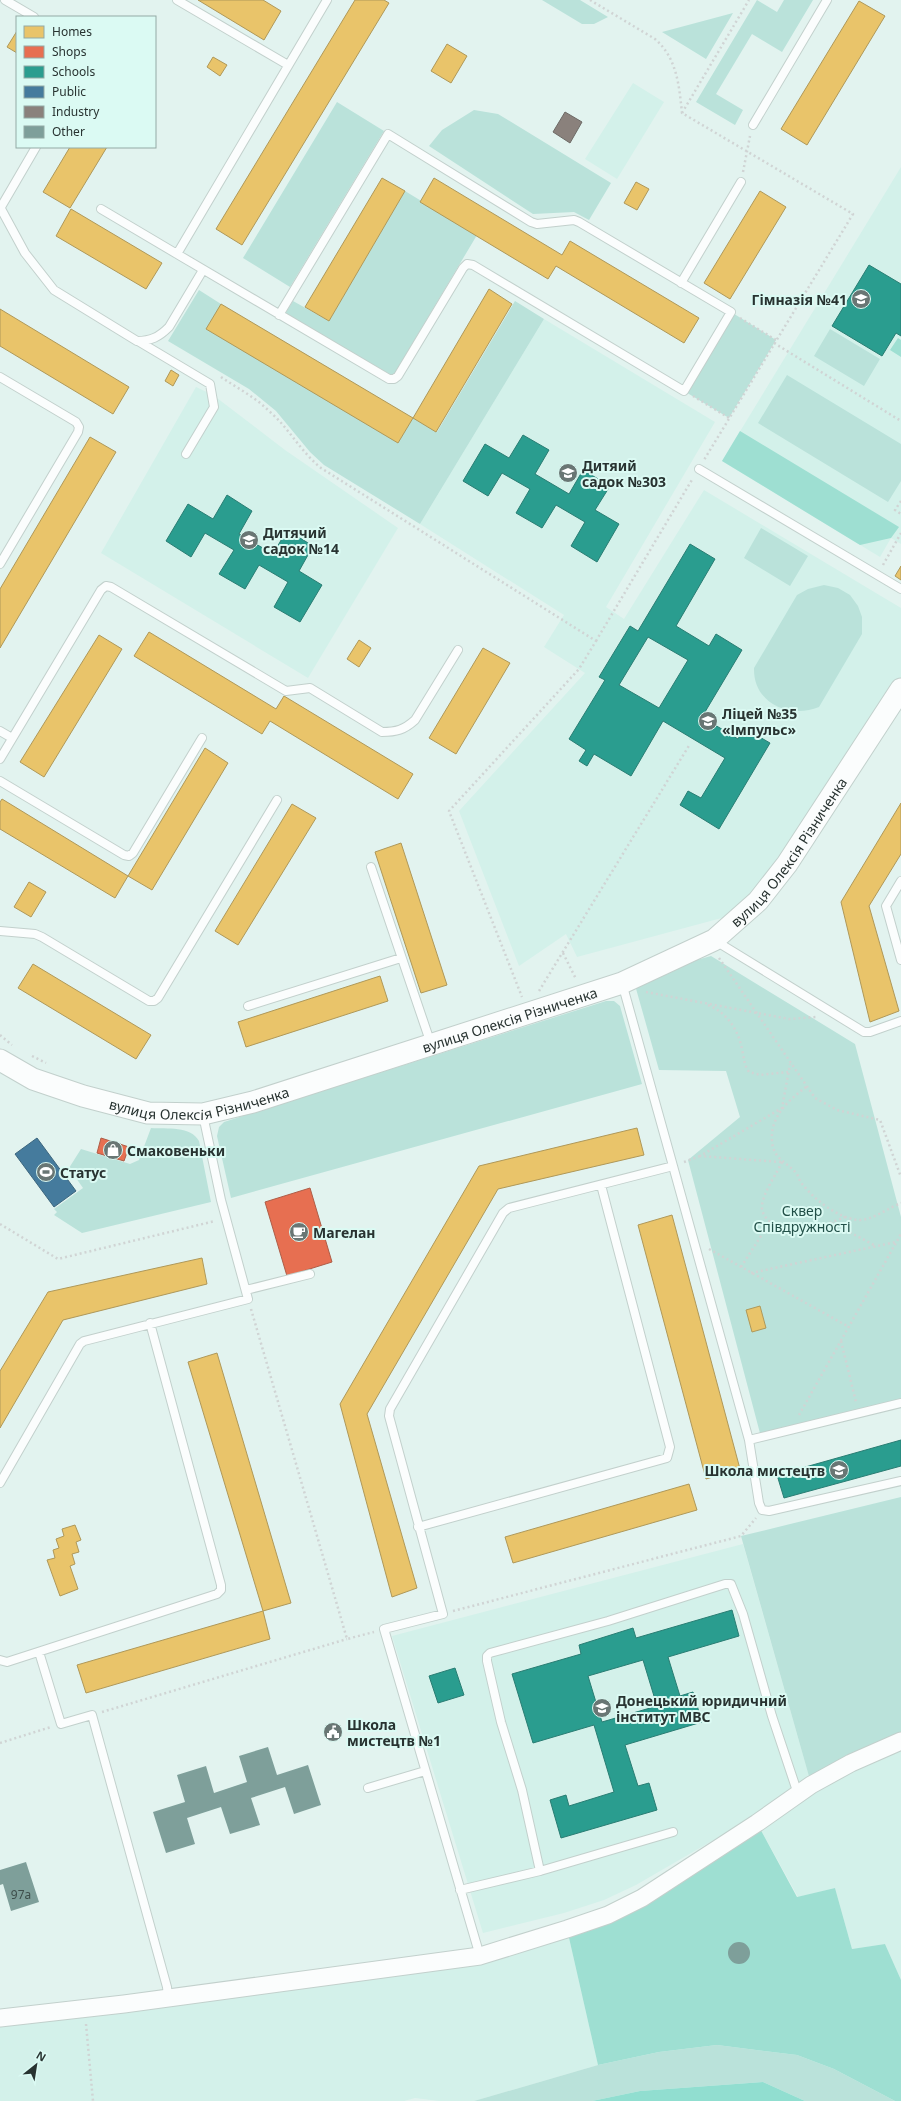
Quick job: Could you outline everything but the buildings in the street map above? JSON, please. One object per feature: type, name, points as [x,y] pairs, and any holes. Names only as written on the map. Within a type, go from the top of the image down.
[{"type":"street","name":"вулиця Олексія Різниченка","points":[[6,1052],[34,1079],[83,1096],[148,1113],[203,1114],[253,1102],[431,1045],[623,987],[715,948],[758,900],[787,864],[901,689]]},
{"type":"street","points":[[0,2018],[480,1956],[608,1915],[642,1898],[798,1794],[851,1763],[901,1741]]},
{"type":"lane","points":[[0,4],[4,0],[32,16]]},
{"type":"lane","points":[[177,0],[288,66]]},
{"type":"lane","points":[[177,254],[327,0]]},
{"type":"lane","points":[[753,125],[827,0]]},
{"type":"lane","points":[[101,208],[279,315],[389,379],[394,380],[398,376],[463,268],[468,264],[473,265],[684,391],[731,312],[579,222],[574,220],[537,224],[531,222],[388,134],[279,315]]},
{"type":"lane","points":[[35,148],[0,207],[25,253],[54,290],[210,384],[214,407],[186,454]]},
{"type":"lane","points":[[681,283],[742,182]]},
{"type":"lane","points":[[137,341],[147,341],[162,334],[204,270]]},
{"type":"lane","points":[[0,377],[76,422],[79,427],[78,432],[0,564]]},
{"type":"lane","points":[[699,469],[901,589]]},
{"type":"lane","points":[[0,759],[101,590],[106,586],[111,587],[286,691],[310,688],[382,732],[396,732],[407,728],[415,720],[458,650]]},
{"type":"lane","points":[[0,731],[12,738]]},
{"type":"lane","points":[[0,781],[124,855],[129,856],[134,852],[202,738]]},
{"type":"lane","points":[[0,931],[35,934],[42,937],[149,1001],[154,1001],[158,998],[277,800]]},
{"type":"lane","points":[[371,867],[431,1045]]},
{"type":"lane","points":[[901,881],[886,906],[901,960]]},
{"type":"lane","points":[[715,948],[867,1033],[901,1021]]},
{"type":"lane","points":[[248,1006],[402,958]]},
{"type":"lane","points":[[623,987],[749,1440],[759,1503],[762,1510],[769,1511],[901,1481]]},
{"type":"lane","points":[[0,1483],[80,1344],[84,1341],[248,1299],[226,1218],[203,1114]]},
{"type":"lane","points":[[480,1956],[384,1629],[443,1614],[389,1422],[390,1409],[503,1213],[516,1205],[674,1166]]},
{"type":"lane","points":[[418,1527],[666,1458],[669,1454],[670,1448],[601,1185]]},
{"type":"lane","points":[[246,1290],[310,1274]]},
{"type":"lane","points":[[0,1660],[7,1662],[39,1652],[217,1594],[221,1590],[221,1585],[150,1323]]},
{"type":"lane","points":[[749,1440],[901,1403]]},
{"type":"lane","points":[[540,1871],[522,1790],[501,1722],[487,1661],[487,1656],[490,1653],[608,1621],[725,1584],[731,1584],[743,1614],[772,1716],[798,1794]]},
{"type":"lane","points":[[39,1652],[61,1724],[92,1715],[167,1987],[168,1997]]},
{"type":"lane","points":[[368,1788],[425,1771]]},
{"type":"lane","points":[[460,1890],[540,1871],[673,1832]]},
{"type":"path","points":[[590,0],[655,39],[664,47],[671,58],[679,82],[682,113]]},
{"type":"path","points":[[682,113],[748,0]]},
{"type":"path","points":[[524,1002],[449,811],[579,669],[775,341],[853,214],[682,113]]},
{"type":"path","points":[[742,182],[746,150],[753,125]]},
{"type":"path","points":[[731,312],[901,421]]},
{"type":"path","points":[[214,373],[246,393],[270,411],[306,455],[321,468],[596,640]]},
{"type":"path","points":[[684,391],[729,418]]},
{"type":"path","points":[[901,501],[895,510],[901,514]]},
{"type":"path","points":[[877,575],[901,533]]},
{"type":"path","points":[[538,992],[690,744]]},
{"type":"path","points":[[715,948],[756,1012],[815,1098],[837,1110],[880,1120],[901,1177]]},
{"type":"path","points":[[563,952],[578,985]]},
{"type":"path","points":[[623,987],[789,1019],[837,1016]]},
{"type":"path","points":[[704,1003],[721,1012],[730,1021],[737,1034],[744,1063],[749,1072],[760,1075],[788,1072]]},
{"type":"path","points":[[0,1035],[6,1052]]},
{"type":"path","points":[[26,1052],[53,1067]]},
{"type":"path","points":[[790,1063],[782,1108],[772,1135],[774,1150],[782,1162],[796,1173],[810,1193],[845,1217],[859,1220],[871,1218],[901,1202]]},
{"type":"path","points":[[674,1166],[700,1156],[782,1108],[789,1100],[806,1087]]},
{"type":"path","points":[[700,1156],[782,1162]]},
{"type":"path","points":[[782,1162],[762,1205],[764,1216],[770,1222],[794,1231],[804,1231],[832,1223],[845,1217]]},
{"type":"path","points":[[0,1224],[58,1259],[226,1218]]},
{"type":"path","points":[[741,1267],[770,1222]]},
{"type":"path","points":[[832,1223],[877,1246]]},
{"type":"path","points":[[791,1430],[901,1234]]},
{"type":"path","points":[[694,1241],[849,1327]]},
{"type":"path","points":[[751,1273],[897,1242]]},
{"type":"path","points":[[248,1299],[347,1639]]},
{"type":"path","points":[[841,1340],[858,1413]]},
{"type":"path","points":[[443,1614],[740,1536],[762,1510]]},
{"type":"path","points":[[92,1715],[384,1629]]},
{"type":"path","points":[[0,1743],[61,1724]]},
{"type":"path","points":[[85,2008],[93,2101]]},
{"type":"shaded area","points":[[633,83],[664,102],[617,179],[585,159]]},
{"type":"shaded area","name":"Гімназія №41","points":[[901,167],[901,544],[891,538],[880,557],[722,461]]},
{"type":"shaded area","name":"Ліцей №35 «Імпульс»","points":[[544,319],[715,422],[606,607],[624,619],[704,490],[901,608],[901,679],[761,886],[729,916],[577,957],[566,934],[519,966],[459,811],[585,673],[544,647],[564,615],[420,524]]},
{"type":"shaded area","points":[[898,338],[901,340],[901,357],[890,350]]},
{"type":"shaded area","name":"Дитячий садок №14","points":[[196,387],[213,395],[285,450],[398,528],[308,678],[101,553]]},
{"type":"shaded area","points":[[740,431],[899,527],[891,538],[860,545],[722,461]]},
{"type":"shaded area","name":"Донецький юридичний інститут МВС","points":[[743,1544],[810,1780],[748,1820],[636,1885],[604,1900],[564,1913],[483,1933],[392,1636]]},
{"type":"shaded area","points":[[901,1741],[901,1980],[885,1944],[852,1949],[835,1888],[798,1897],[757,1823]]},
{"type":"shaded area","points":[[757,1823],[797,1897],[835,1888],[852,1949],[885,1944],[901,1980],[901,2101],[895,2101],[834,2069],[797,2055],[717,2045],[659,2052],[598,2065],[567,1929],[608,1915]]},
{"type":"shaded area","points":[[567,1929],[598,2065],[474,2101],[439,2101],[415,2098],[404,2101],[0,2101],[0,2018],[480,1956]]},
{"type":"shaded area","points":[[763,2082],[805,2101],[592,2101],[640,2091]]},
{"type":"green space","points":[[542,0],[580,0],[608,17],[594,24],[582,24]]},
{"type":"green space","points":[[757,0],[777,12],[784,0],[813,0],[782,52],[752,34],[716,94],[743,110],[735,125],[696,102]]},
{"type":"green space","points":[[733,13],[706,59],[662,32]]},
{"type":"green space","points":[[337,102],[384,131],[290,287],[243,258]]},
{"type":"green space","points":[[474,110],[498,114],[611,183],[589,220],[574,212],[533,214],[429,146],[442,130]]},
{"type":"green space","points":[[405,191],[477,235],[393,376],[285,314],[293,301],[329,321]]},
{"type":"green space","points":[[199,290],[221,304],[398,443],[413,418],[437,432],[515,301],[544,319],[420,524],[324,465],[310,452],[276,411],[249,389],[168,341]]},
{"type":"green space","points":[[731,312],[776,340],[729,418],[684,391]]},
{"type":"green space","points":[[830,329],[880,359],[864,386],[814,356]]},
{"type":"green space","points":[[787,375],[901,444],[901,481],[888,502],[758,423]]},
{"type":"green space","points":[[761,528],[808,556],[790,586],[744,558]]},
{"type":"green space","points":[[824,585],[838,588],[850,595],[858,606],[862,617],[862,634],[819,707],[796,711],[785,709],[766,699],[755,680],[754,668],[797,595],[808,589]]},
{"type":"green space","name":"Сквер Співдружності","points":[[711,956],[855,1044],[901,1217],[901,1403],[761,1437],[688,1160],[740,1117],[726,1071],[659,1070],[633,978]]},
{"type":"green space","points":[[606,1001],[614,1001],[620,1006],[642,1084],[231,1198],[217,1136],[219,1127],[224,1122]]},
{"type":"green space","points":[[151,1128],[178,1129],[195,1136],[199,1141],[211,1202],[82,1233],[54,1215],[57,1212],[54,1209],[83,1188],[69,1168],[81,1149],[130,1164],[139,1160]]},
{"type":"green space","points":[[901,1497],[901,1736],[810,1780],[741,1536]]},
{"type":"green space","points":[[717,2045],[797,2055],[834,2069],[895,2101],[805,2101],[763,2082],[640,2091],[592,2101],[474,2101],[598,2065],[659,2052]]},
{"type":"place","name":"Гімназія №41","points":[[861,299]]},
{"type":"place","name":"Дитяий садок №303","points":[[568,473]]},
{"type":"place","name":"Дитячий садок №14","points":[[249,540]]},
{"type":"place","name":"Ліцей №35 «Імпульс»","points":[[708,721]]},
{"type":"place","name":"Смаковеньки","points":[[113,1150]]},
{"type":"place","name":"Статус","points":[[46,1172]]},
{"type":"place","name":"Магелан","points":[[299,1232]]},
{"type":"place","name":"Школа мистецтв","points":[[839,1470]]},
{"type":"place","name":"Донецький юридичний інститут МВС","points":[[602,1708]]},
{"type":"place","name":"Школа мистецтв №1","points":[[333,1732]]}]
